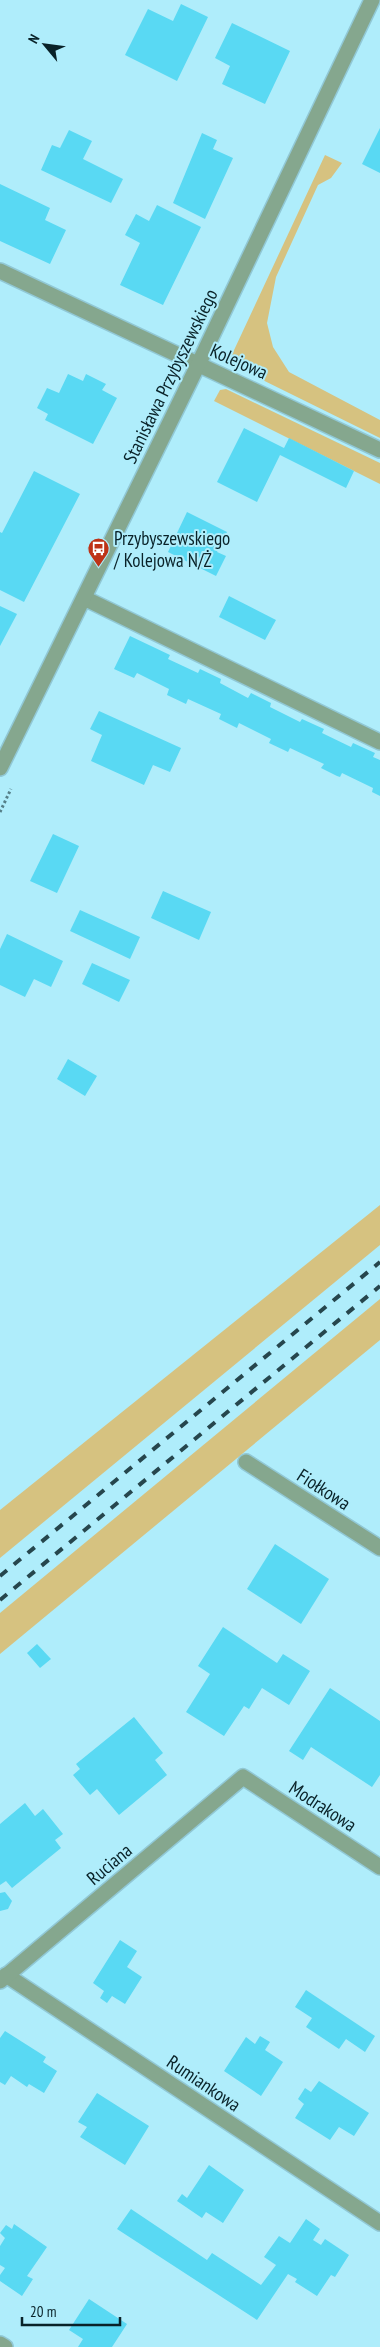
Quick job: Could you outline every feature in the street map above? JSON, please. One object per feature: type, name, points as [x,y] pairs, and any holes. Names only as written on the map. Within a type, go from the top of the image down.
[{"type":"street","name":"Stanisława Przybyszewskiego","points":[[0,768],[198,365],[372,0]]},
{"type":"street","name":"Kolejowa","points":[[0,272],[380,450]]},
{"type":"street","points":[[84,598],[380,742]]},
{"type":"street","name":"Fiołkowa","points":[[246,1462],[380,1548]]},
{"type":"street","name":"Modrakowa","points":[[244,1777],[380,1867]]},
{"type":"street","name":"Ruciana","points":[[3,1978],[244,1777]]},
{"type":"street","name":"Rumiankowa","points":[[3,1978],[380,2223]]},
{"type":"street","points":[[0,2344],[5,2347]]},
{"type":"shaded area","points":[[325,155],[342,163],[331,178],[318,185],[276,277],[267,323],[273,347],[289,372],[380,420],[380,438],[228,363]]},
{"type":"shaded area","points":[[226,389],[380,463],[380,484],[214,401],[220,390]]},
{"type":"shaded area","points":[[380,1205],[380,1245],[0,1558],[0,1510]]},
{"type":"shaded area","points":[[380,1299],[380,1340],[0,1654],[0,1613]]},
{"type":"building","points":[[181,4],[208,17],[177,81],[125,55],[148,9],[173,21]]},
{"type":"building","points":[[232,23],[290,51],[265,104],[222,84],[230,66],[215,58]]},
{"type":"building","points":[[380,128],[380,173],[362,164]]},
{"type":"building","points":[[69,130],[92,141],[83,159],[123,179],[111,203],[41,170],[52,145],[60,148]]},
{"type":"building","points":[[202,133],[217,140],[213,149],[233,158],[205,219],[173,203]]},
{"type":"building","points":[[0,184],[50,208],[45,220],[66,230],[50,264],[0,241]]},
{"type":"building","points":[[157,205],[201,227],[163,305],[120,285],[140,243],[125,235],[136,214],[149,221]]},
{"type":"building","points":[[68,374],[83,381],[86,374],[106,384],[102,390],[117,398],[93,444],[45,420],[48,414],[37,408],[47,388],[59,393]]},
{"type":"building","points":[[244,428],[284,448],[289,438],[354,471],[346,488],[280,455],[257,502],[217,482]]},
{"type":"building","points":[[34,471],[80,494],[24,602],[0,590],[0,532],[2,533]]},
{"type":"building","points":[[187,512],[227,532],[217,552],[226,556],[216,576],[168,552]]},
{"type":"building","points":[[229,596],[276,620],[265,640],[219,617]]},
{"type":"building","points":[[0,606],[17,614],[0,646]]},
{"type":"building","points":[[130,636],[170,655],[168,659],[198,673],[200,669],[221,679],[220,683],[248,698],[251,693],[271,703],[270,707],[300,722],[302,719],[324,729],[322,733],[351,747],[353,743],[375,753],[373,757],[380,760],[380,796],[372,792],[373,788],[342,773],[340,777],[321,768],[324,764],[290,748],[288,752],[269,743],[271,739],[239,723],[237,728],[219,719],[221,714],[188,699],[186,704],[167,695],[169,689],[137,673],[134,678],[114,669]]},
{"type":"building","points":[[99,711],[181,748],[170,772],[153,765],[144,785],[91,761],[102,735],[90,729]]},
{"type":"building","points":[[53,834],[79,846],[57,893],[30,881]]},
{"type":"building","points":[[163,891],[211,912],[199,940],[151,918]]},
{"type":"building","points":[[80,910],[140,937],[130,959],[70,931]]},
{"type":"building","points":[[7,934],[63,961],[51,987],[34,979],[25,997],[0,985],[0,949]]},
{"type":"building","points":[[92,963],[130,980],[119,1002],[82,984]]},
{"type":"building","points":[[68,1059],[97,1076],[85,1096],[57,1079]]},
{"type":"building","points":[[275,1544],[329,1579],[301,1624],[247,1589]]},
{"type":"building","points":[[223,1627],[277,1663],[283,1654],[310,1671],[289,1705],[262,1688],[249,1709],[244,1706],[224,1736],[186,1712],[210,1674],[198,1666]]},
{"type":"building","points":[[37,1644],[51,1659],[40,1668],[27,1653]]},
{"type":"building","points":[[330,1688],[380,1721],[380,1775],[372,1787],[311,1747],[303,1760],[289,1751]]},
{"type":"building","points":[[134,1717],[163,1753],[155,1760],[167,1775],[119,1815],[97,1789],[90,1795],[73,1775],[80,1769],[76,1764]]},
{"type":"building","points":[[25,1803],[35,1816],[43,1809],[63,1834],[55,1840],[61,1848],[12,1888],[6,1881],[0,1885],[0,1824]]},
{"type":"building","points":[[5,1892],[12,1901],[8,1909],[0,1911],[0,1893]]},
{"type":"building","points":[[120,1940],[137,1951],[127,1967],[142,1977],[125,2004],[112,1996],[107,2003],[100,1998],[104,1991],[93,1983]]},
{"type":"building","points":[[306,1990],[375,2036],[365,2052],[346,2039],[339,2049],[306,2027],[312,2018],[295,2007]]},
{"type":"building","points":[[5,2031],[46,2057],[43,2062],[57,2071],[44,2093],[29,2084],[27,2087],[11,2076],[5,2085],[0,2082],[0,2038]]},
{"type":"building","points":[[260,2036],[270,2042],[265,2050],[283,2062],[261,2096],[224,2071],[246,2037],[255,2044]]},
{"type":"building","points":[[319,2081],[369,2113],[354,2136],[339,2127],[330,2140],[295,2118],[304,2104],[298,2099],[305,2088],[311,2092]]},
{"type":"building","points":[[97,2093],[149,2126],[125,2165],[80,2137],[87,2127],[78,2122]]},
{"type":"building","points":[[209,2165],[244,2190],[223,2223],[206,2212],[202,2218],[177,2201],[182,2194],[187,2198]]},
{"type":"building","points":[[131,2209],[207,2260],[212,2253],[261,2285],[276,2265],[264,2257],[279,2236],[290,2243],[306,2219],[320,2229],[313,2240],[321,2245],[325,2239],[349,2255],[335,2277],[331,2275],[317,2296],[295,2282],[297,2279],[288,2274],[257,2320],[117,2229]]},
{"type":"building","points":[[14,2224],[47,2247],[27,2276],[33,2279],[22,2296],[0,2281],[0,2275],[5,2268],[0,2265],[0,2246],[5,2238],[0,2233],[6,2225],[12,2229]]},
{"type":"building","points":[[89,2299],[127,2324],[112,2347],[78,2347],[83,2339],[69,2330]]},
{"type":"railway","points":[[0,1576],[380,1262]]},
{"type":"railway","points":[[0,1600],[380,1286]]},
{"type":"place","name":"Przybyszewskiego / Kolejowa N/Ż","points":[[98,568]]}]
